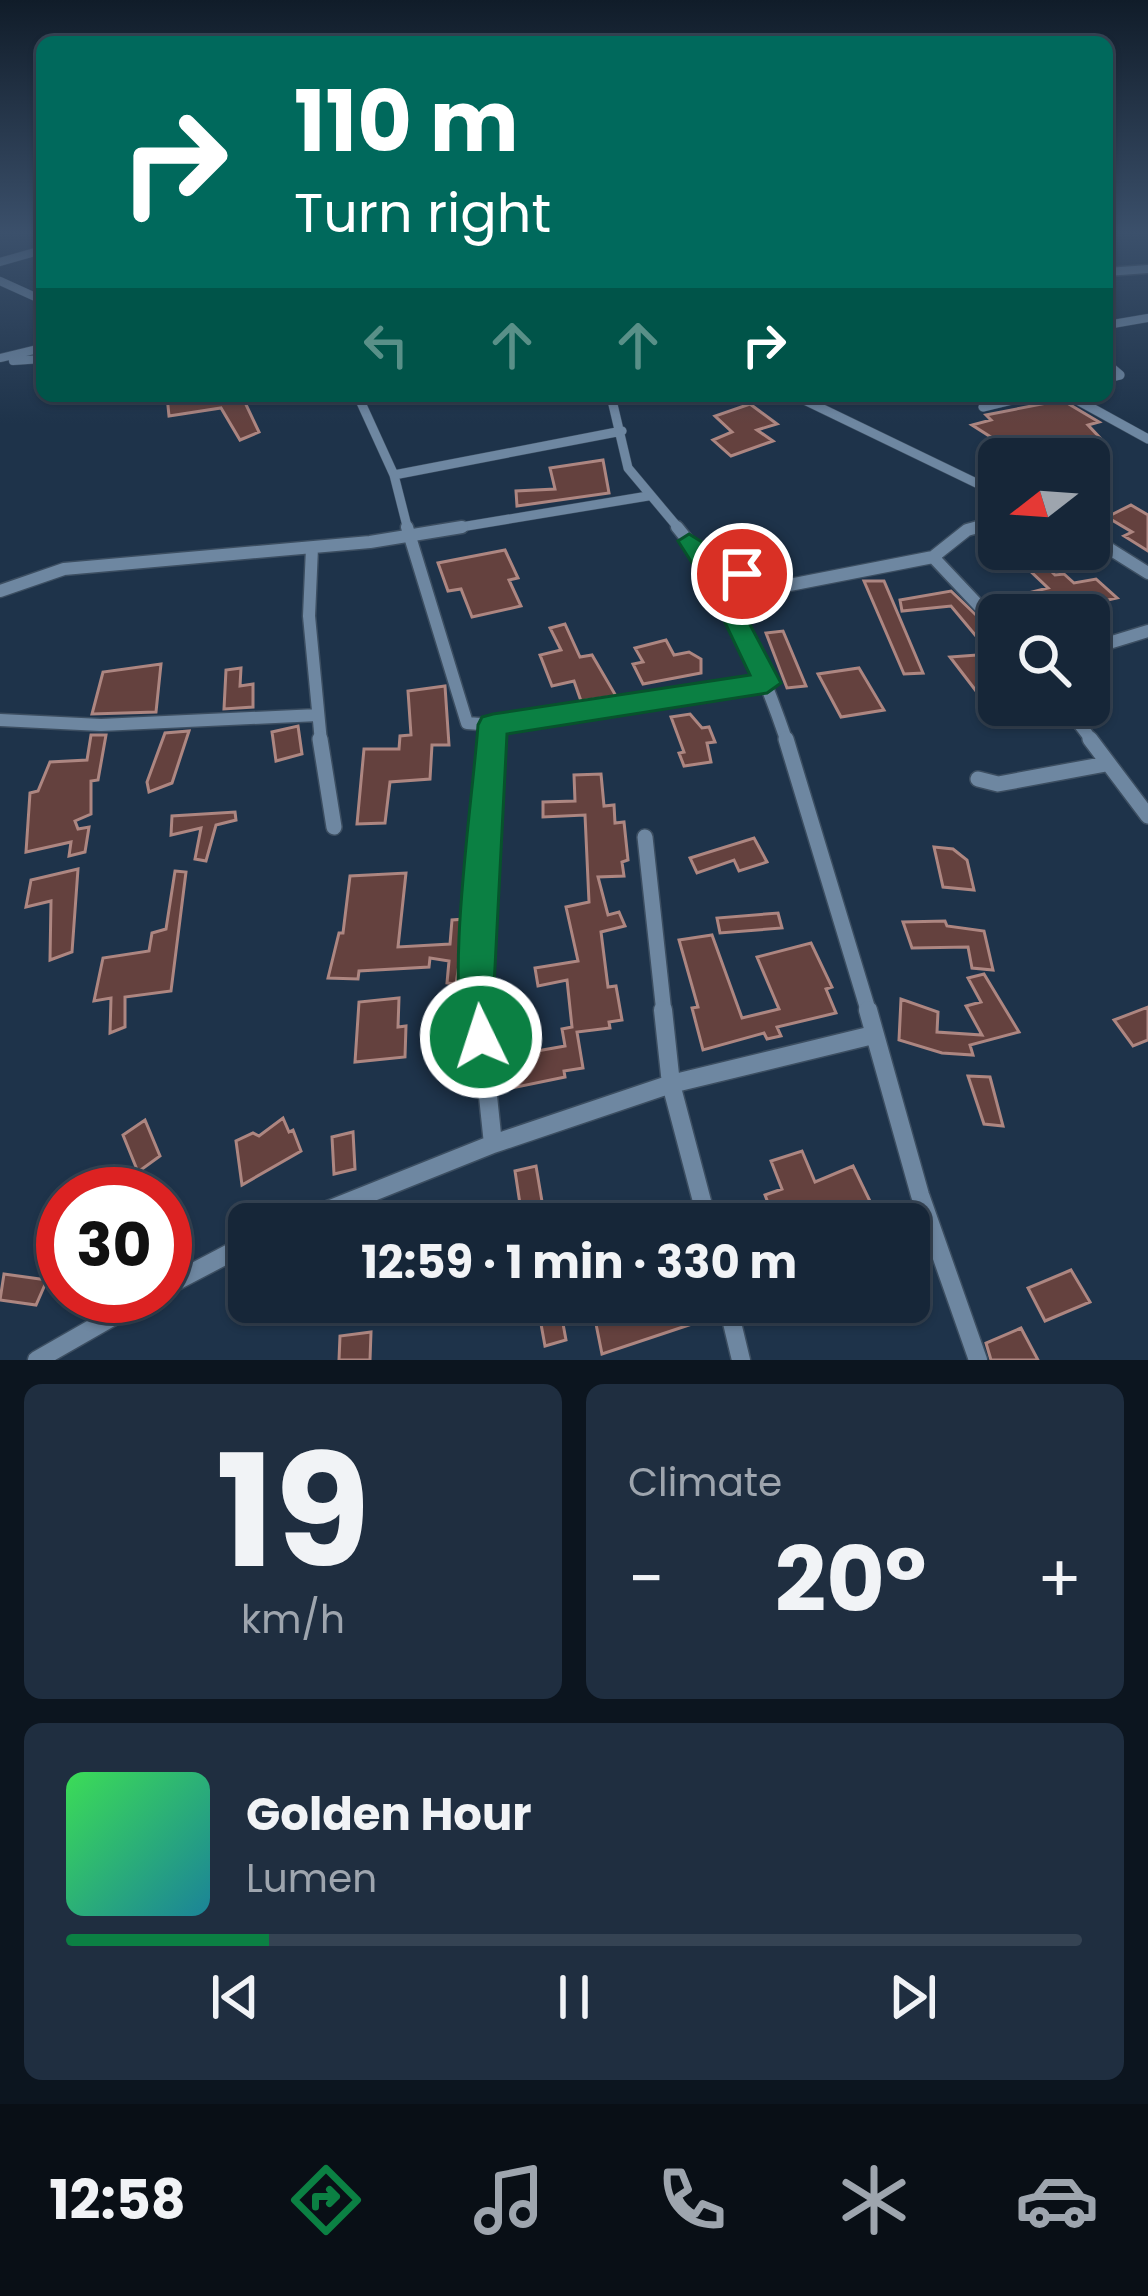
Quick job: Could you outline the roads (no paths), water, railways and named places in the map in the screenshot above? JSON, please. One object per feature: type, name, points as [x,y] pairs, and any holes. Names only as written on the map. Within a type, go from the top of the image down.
[{"type":"street","points":[[1113,324],[1148,319]]},
{"type":"street","points":[[0,360],[36,350]]},
{"type":"street","points":[[0,360],[36,359]]},
{"type":"street","points":[[361,402],[394,475],[467,723],[493,725],[767,683]]},
{"type":"street","points":[[613,402],[628,468],[689,541],[722,590],[767,683],[821,845],[920,1195],[978,1360]]},
{"type":"street","points":[[808,402],[978,484]]},
{"type":"street","points":[[830,402],[837,417]]},
{"type":"street","points":[[983,407],[1004,402]]},
{"type":"street","points":[[1081,402],[1148,439]]},
{"type":"street","points":[[394,475],[622,431]]},
{"type":"street","points":[[0,591],[64,569],[409,537],[648,496]]},
{"type":"street","points":[[689,541],[758,584],[790,589],[933,557],[978,527]]},
{"type":"street","points":[[312,548],[308,574],[318,715],[334,827]]},
{"type":"street","points":[[1110,549],[1148,573]]},
{"type":"street","points":[[933,557],[978,605]]},
{"type":"street","points":[[1110,643],[1148,631]]},
{"type":"street","points":[[0,720],[101,725],[318,715]]},
{"type":"street","points":[[493,725],[476,987],[493,1144]]},
{"type":"street","points":[[1080,726],[1148,817]]},
{"type":"street","points":[[978,779],[998,784],[1106,764]]},
{"type":"street","points":[[645,837],[671,1084],[702,1203]]},
{"type":"street","points":[[346,1203],[493,1144],[671,1084],[873,1035]]},
{"type":"street","points":[[192,1273],[228,1255]]},
{"type":"street","points":[[37,1360],[102,1323]]},
{"type":"street","points":[[732,1323],[741,1360]]}]
